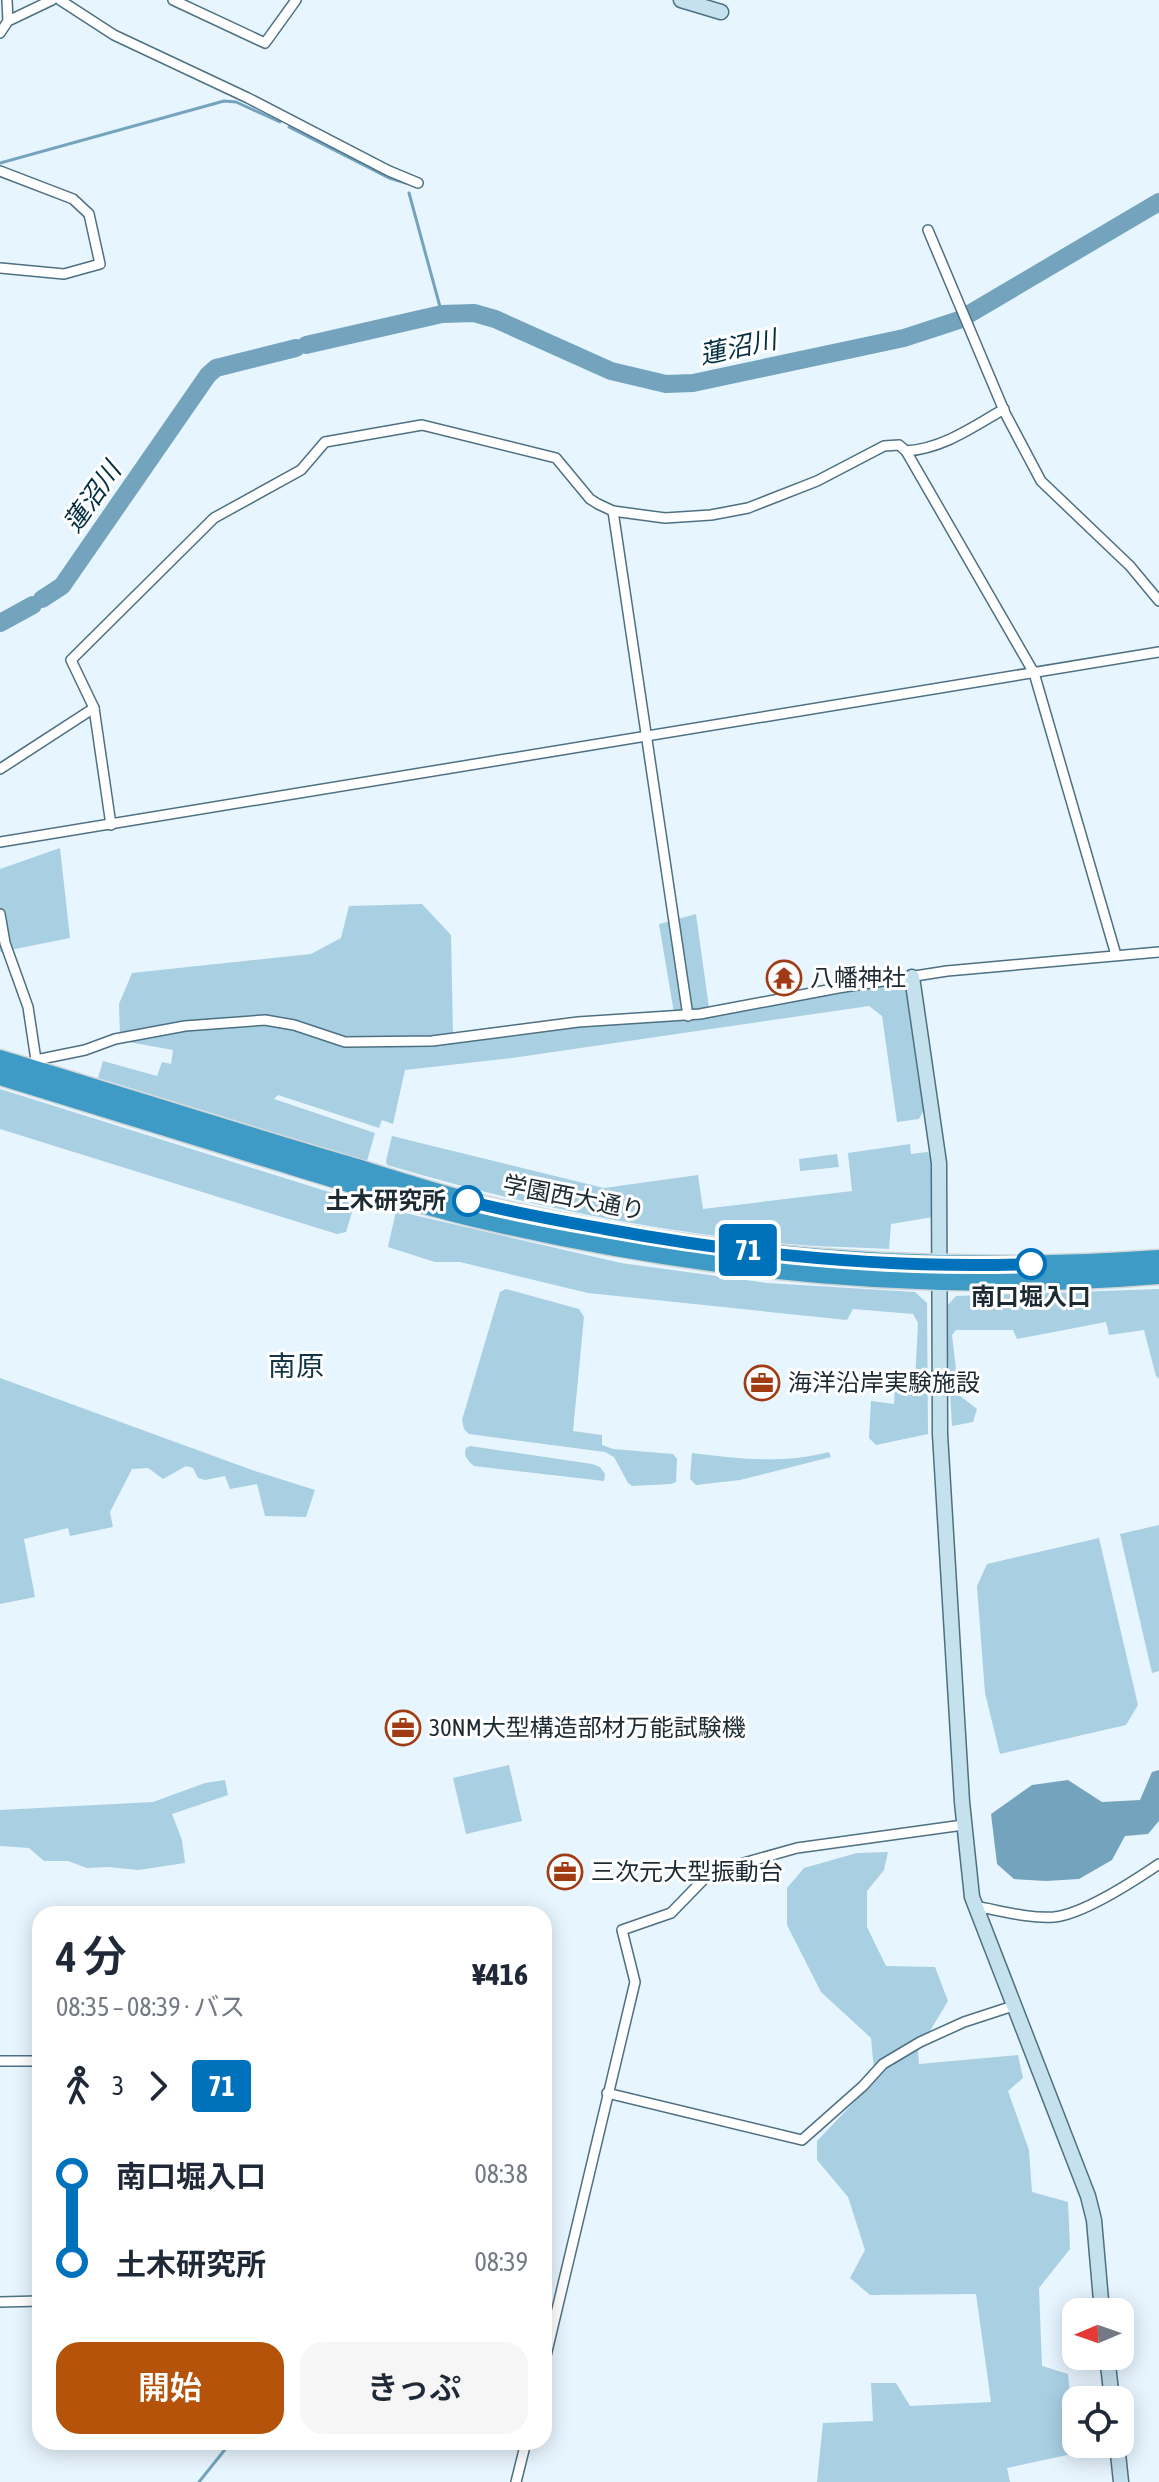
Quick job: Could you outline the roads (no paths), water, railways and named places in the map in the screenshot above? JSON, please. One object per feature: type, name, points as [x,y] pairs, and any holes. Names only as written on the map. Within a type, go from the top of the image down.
[{"type":"highway","name":"学園西大通り","points":[[0,1059],[34,1064],[187,1118],[430,1190],[538,1217],[706,1246],[938,1274],[1159,1259]]},
{"type":"highway","name":"学園西大通り","points":[[0,1076],[368,1189],[473,1218],[618,1247],[784,1271],[1159,1275]]},
{"type":"street","points":[[7,0],[8,21]]},
{"type":"street","points":[[0,33],[8,21],[52,0]]},
{"type":"street","points":[[60,0],[114,35],[418,183]]},
{"type":"street","points":[[173,0],[265,43],[296,0]]},
{"type":"street","points":[[681,0],[721,12]]},
{"type":"street","points":[[0,171],[73,199],[89,214],[100,264],[64,274],[0,268]]},
{"type":"street","points":[[928,230],[965,323],[1041,481],[1130,566],[1159,601]]},
{"type":"street","points":[[906,451],[925,450],[1004,409]]},
{"type":"street","points":[[111,825],[94,708],[71,660],[214,518],[301,470],[325,442],[422,425],[556,458],[590,499],[613,511],[665,518],[711,515],[748,508],[817,481],[884,446],[899,445],[906,451],[1034,673],[1116,955]]},
{"type":"street","points":[[613,511],[688,1016]]},
{"type":"street","points":[[0,842],[1159,652]]},
{"type":"street","points":[[0,769],[94,708]]},
{"type":"street","points":[[0,914],[5,943],[28,1007],[34,1064],[115,1039],[185,1026],[252,1020],[278,1022],[332,1039],[360,1043],[432,1041],[578,1022],[688,1016],[912,977],[1159,952]]},
{"type":"street","points":[[912,977],[939,1163],[940,1434],[963,1825],[974,1906],[1088,2196],[1094,2220],[1101,2298]]},
{"type":"street","points":[[552,2330],[635,1982],[622,1930],[671,1913],[705,1878],[733,1866],[797,1848],[963,1825]]},
{"type":"street","points":[[974,1906],[1057,1917],[1124,1889],[1159,1864]]},
{"type":"street","points":[[607,2093],[802,2140],[883,2064],[920,2042],[964,2022],[1013,2006]]},
{"type":"street","points":[[0,2061],[32,2061]]},
{"type":"street","points":[[0,2302],[32,2301]]},
{"type":"street","points":[[516,2482],[524,2450]]},
{"type":"street","points":[[1118,2458],[1121,2482]]},
{"type":"waterway","points":[[0,163],[224,101],[236,102],[280,122]]},
{"type":"waterway","points":[[289,127],[389,178],[406,183]]},
{"type":"waterway","points":[[409,193],[442,314]]},
{"type":"waterway","name":"蓮沼川","points":[[306,345],[442,314],[474,313],[495,319],[611,371],[666,384],[693,383],[904,338],[959,320],[1159,202]]},
{"type":"waterway","name":"蓮沼川","points":[[42,599],[62,586],[208,375],[216,368],[296,348]]},
{"type":"waterway","name":"蓮沼川","points":[[0,623],[33,605]]},
{"type":"waterway","points":[[199,2482],[225,2450]]},
{"type":"place","name":"八幡神社","points":[[784,978]]},
{"type":"place","name":"土木研究所","points":[[468,1201]]},
{"type":"place","name":"南口堀入口","points":[[1031,1264]]},
{"type":"place","name":"海洋沿岸実験施設","points":[[762,1383]]},
{"type":"place","name":"30NM大型構造部材万能試験機","points":[[403,1728]]},
{"type":"place","name":"三次元大型振動台","points":[[565,1872]]},
{"type":"district","name":"南原","points":[[296,1366]]}]
